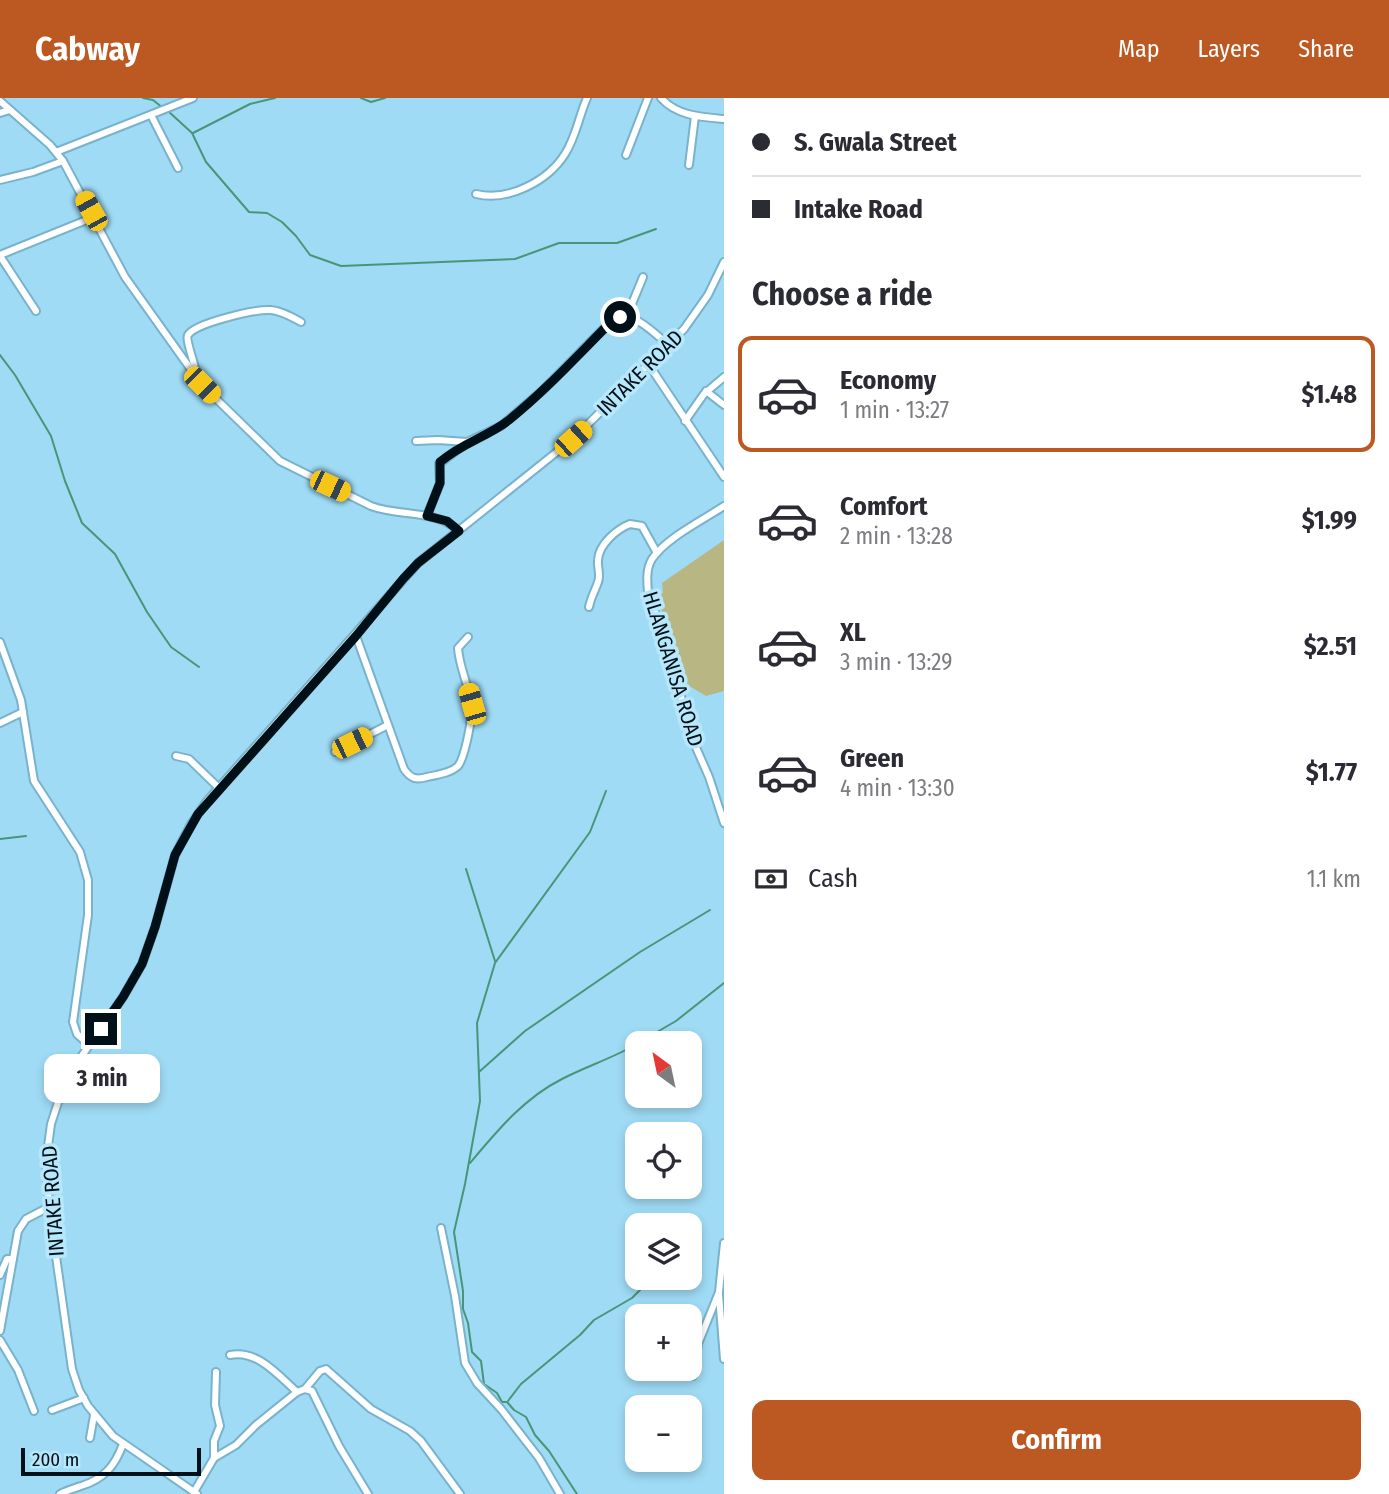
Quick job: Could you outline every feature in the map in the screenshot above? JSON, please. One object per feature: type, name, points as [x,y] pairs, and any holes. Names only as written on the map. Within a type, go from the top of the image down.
[{"type":"street","points":[[56,152],[193,98]]},
{"type":"street","points":[[477,194],[499,197],[516,192],[551,169],[564,156],[587,98]]},
{"type":"street","points":[[626,155],[648,98]]},
{"type":"street","points":[[661,98],[676,110],[695,116],[724,119]]},
{"type":"street","points":[[0,102],[63,161],[125,277],[197,379],[288,466],[384,511],[447,521],[459,531]]},
{"type":"street","points":[[0,113],[10,110]]},
{"type":"street","points":[[151,115],[178,168]]},
{"type":"street","points":[[689,165],[695,116]]},
{"type":"street","points":[[0,180],[63,161]]},
{"type":"street","points":[[36,311],[0,256],[94,217]]},
{"type":"street","name":"INTAKE ROAD","points":[[195,1493],[113,1436],[94,1415],[72,1369],[49,1206],[46,1161],[51,1124],[62,1090],[74,1067],[123,997],[142,964],[178,847],[198,814],[418,563],[573,439],[649,365],[698,312],[724,262]]},
{"type":"street","points":[[627,316],[643,276]]},
{"type":"street","points":[[197,379],[195,360],[186,342],[195,329],[239,314],[263,311],[281,312],[301,322]]},
{"type":"street","points":[[427,516],[440,483],[439,464],[467,442],[508,421],[610,323],[627,316],[640,322],[668,345]]},
{"type":"street","points":[[649,365],[724,477]]},
{"type":"street","points":[[685,421],[706,391],[724,377]]},
{"type":"street","points":[[706,391],[724,405]]},
{"type":"street","points":[[416,441],[438,439],[467,442]]},
{"type":"street","points":[[589,607],[599,577],[598,556],[616,532],[630,524],[642,526],[657,553],[724,506]]},
{"type":"street","name":"HLANGANISA ROAD","points":[[657,553],[648,573],[648,592],[677,676],[687,727],[721,805],[724,823]]},
{"type":"street","points":[[356,636],[404,769],[410,777],[419,779],[456,767],[461,760],[472,715],[472,704],[458,654],[460,643],[468,637]]},
{"type":"street","points":[[0,642],[23,712],[34,781],[80,852],[86,872],[88,915],[73,1022],[77,1034],[89,1045]]},
{"type":"street","points":[[0,723],[23,712]]},
{"type":"street","points":[[335,752],[388,725]]},
{"type":"street","points":[[176,756],[189,759],[219,788]]},
{"type":"street","points":[[0,1275],[22,1223],[49,1206]]},
{"type":"street","points":[[441,1228],[465,1363],[477,1383],[539,1458],[560,1494]]},
{"type":"street","points":[[724,1243],[719,1292],[724,1359]]},
{"type":"street","points":[[0,1331],[7,1259]]},
{"type":"street","points":[[702,1334],[719,1292]]},
{"type":"street","points":[[0,1340],[18,1370],[34,1410]]},
{"type":"street","points":[[230,1355],[237,1353],[250,1356],[266,1364],[297,1392]]},
{"type":"street","points":[[214,1458],[236,1445],[256,1425],[297,1392],[305,1389],[320,1371],[326,1369],[371,1409],[410,1431],[421,1441],[459,1493]]},
{"type":"street","points":[[195,1493],[214,1458],[214,1441],[221,1423],[215,1405],[216,1372]]},
{"type":"street","points":[[305,1389],[313,1393],[368,1494]]},
{"type":"street","points":[[52,1410],[84,1398]]},
{"type":"street","points":[[90,1438],[94,1415]]},
{"type":"street","points":[[60,1494],[90,1483],[107,1473],[114,1465],[123,1444]]},
{"type":"shaded area","points":[[724,540],[724,691],[706,696],[686,684],[675,643],[656,597],[663,593],[662,583]]},
{"type":"waterway","points":[[143,98],[153,100],[163,108]]},
{"type":"waterway","points":[[193,133],[250,104],[275,98]]},
{"type":"waterway","points":[[361,98],[371,102],[385,98]]},
{"type":"waterway","points":[[168,111],[192,133],[206,162],[249,212],[267,213],[282,222],[310,255],[341,266],[515,259],[559,243],[617,243],[656,229]]},
{"type":"waterway","points":[[0,355],[51,436],[82,523],[115,554],[147,612],[171,647],[199,667]]},
{"type":"waterway","points":[[577,1494],[549,1451],[535,1435],[526,1417],[507,1402],[502,1402],[497,1393],[484,1384],[481,1361],[472,1352],[463,1309],[454,1232],[480,1101],[477,1023],[495,963],[590,832],[606,791]]},
{"type":"waterway","points":[[0,839],[26,836]]},
{"type":"waterway","points":[[466,869],[495,961]]},
{"type":"waterway","points":[[479,1072],[525,1031],[640,952],[710,910]]},
{"type":"waterway","points":[[659,1031],[676,1021],[724,983]]},
{"type":"waterway","points":[[470,1163],[501,1127],[535,1096],[562,1079],[625,1051]]},
{"type":"waterway","points":[[508,1401],[521,1384],[594,1320],[632,1298],[640,1290]]},
{"type":"route","points":[[101,1029],[142,964],[175,855],[182,839],[207,801],[356,636],[403,579],[418,563],[459,531],[447,521],[427,516],[440,483],[440,462],[467,442],[508,421],[610,323],[620,317]]}]
